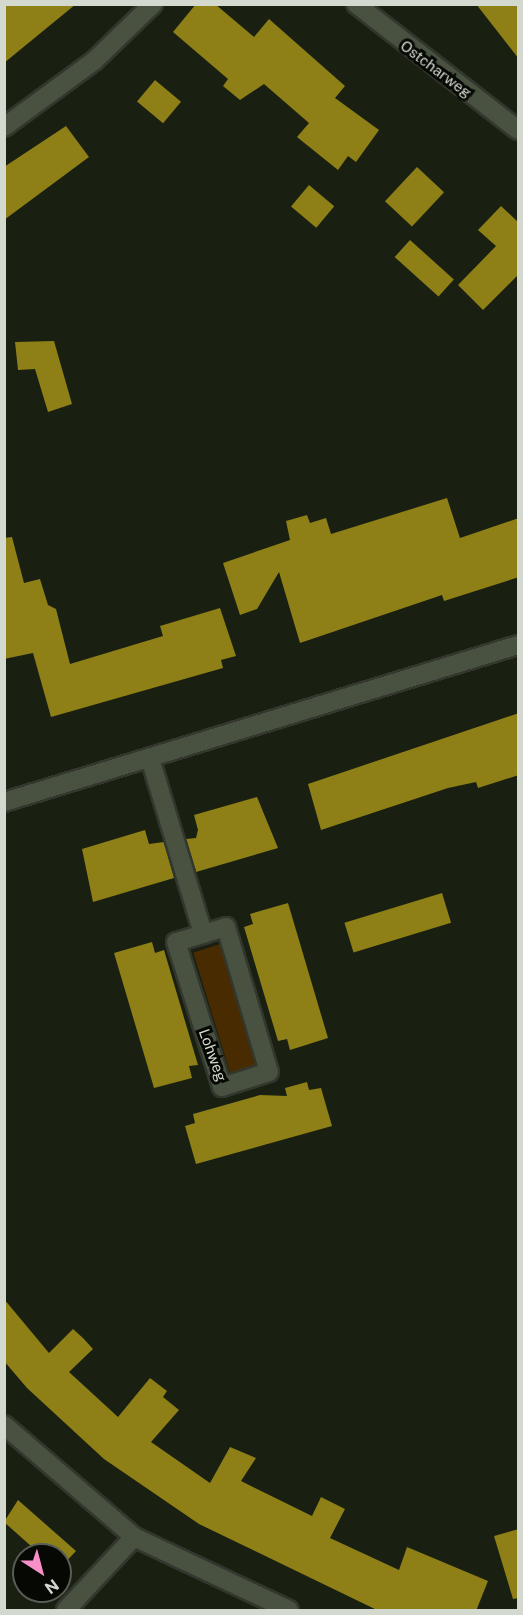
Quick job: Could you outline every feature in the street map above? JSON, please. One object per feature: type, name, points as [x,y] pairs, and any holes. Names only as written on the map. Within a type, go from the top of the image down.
[{"type":"street","points":[[4,127],[94,60],[153,4]]},
{"type":"street","name":"Ostcharweg","points":[[356,4],[518,127]]},
{"type":"street","points":[[4,802],[519,645]]},
{"type":"street","points":[[150,758],[203,934]]},
{"type":"street","name":"Lohweg","points":[[226,927],[269,1072],[222,1087],[176,942],[203,934],[226,927]]},
{"type":"street","points":[[4,1425],[135,1537],[289,1611]]},
{"type":"street","points":[[66,1611],[135,1537]]},
{"type":"shaded area","points":[[221,944],[258,1065],[230,1074],[193,952]]},
{"type":"building","points":[[4,4],[76,4],[4,63]]},
{"type":"building","points":[[196,4],[215,4],[254,37],[269,19],[345,86],[335,98],[379,130],[356,162],[348,156],[338,170],[297,137],[309,123],[264,84],[240,100],[223,86],[228,79],[173,32]]},
{"type":"building","points":[[476,4],[519,4],[519,59]]},
{"type":"building","points":[[155,80],[181,102],[163,123],[137,101]]},
{"type":"building","points":[[66,126],[89,157],[4,220],[4,167]]},
{"type":"building","points":[[417,167],[444,192],[412,227],[385,201]]},
{"type":"building","points":[[309,185],[334,206],[316,228],[291,206]]},
{"type":"building","points":[[501,206],[519,223],[519,274],[483,310],[458,285],[496,246],[478,230]]},
{"type":"building","points":[[410,240],[454,279],[438,297],[395,257]]},
{"type":"building","points":[[54,341],[72,404],[48,412],[35,369],[18,370],[15,342]]},
{"type":"building","points":[[447,498],[460,538],[519,518],[519,577],[444,601],[442,595],[300,643],[279,572],[257,609],[240,615],[223,563],[290,540],[286,521],[307,515],[310,523],[326,518],[331,534]]},
{"type":"building","points":[[12,537],[24,583],[40,579],[48,605],[56,609],[70,664],[163,636],[160,626],[220,608],[236,656],[221,660],[223,668],[51,717],[33,653],[4,659],[4,538]]},
{"type":"building","points":[[519,713],[519,775],[478,788],[476,782],[448,788],[321,830],[308,784]]},
{"type":"building","points":[[257,797],[278,848],[196,872],[186,839],[196,838],[198,830],[194,815]]},
{"type":"building","points":[[145,830],[149,844],[164,842],[174,878],[93,902],[82,849]]},
{"type":"building","points":[[442,893],[451,923],[354,952],[344,923]]},
{"type":"building","points":[[288,903],[328,1038],[290,1050],[287,1039],[278,1041],[244,927],[253,924],[250,914]]},
{"type":"building","points":[[152,942],[155,953],[164,950],[198,1065],[189,1066],[192,1078],[154,1088],[114,953]]},
{"type":"building","points":[[307,1082],[309,1090],[321,1088],[332,1126],[196,1164],[185,1126],[195,1123],[193,1114],[260,1095],[287,1096],[285,1088]]},
{"type":"building","points":[[4,1299],[49,1353],[73,1329],[83,1338],[93,1349],[69,1372],[118,1417],[150,1378],[167,1391],[163,1397],[179,1410],[151,1442],[210,1483],[230,1447],[256,1458],[241,1481],[312,1516],[321,1497],[345,1509],[330,1538],[399,1570],[407,1547],[488,1581],[476,1611],[379,1611],[199,1524],[104,1459],[27,1388],[4,1361]]},
{"type":"building","points":[[18,1500],[67,1543],[28,1543],[4,1522]]},
{"type":"building","points":[[519,1529],[519,1598],[513,1599],[494,1536]]}]
